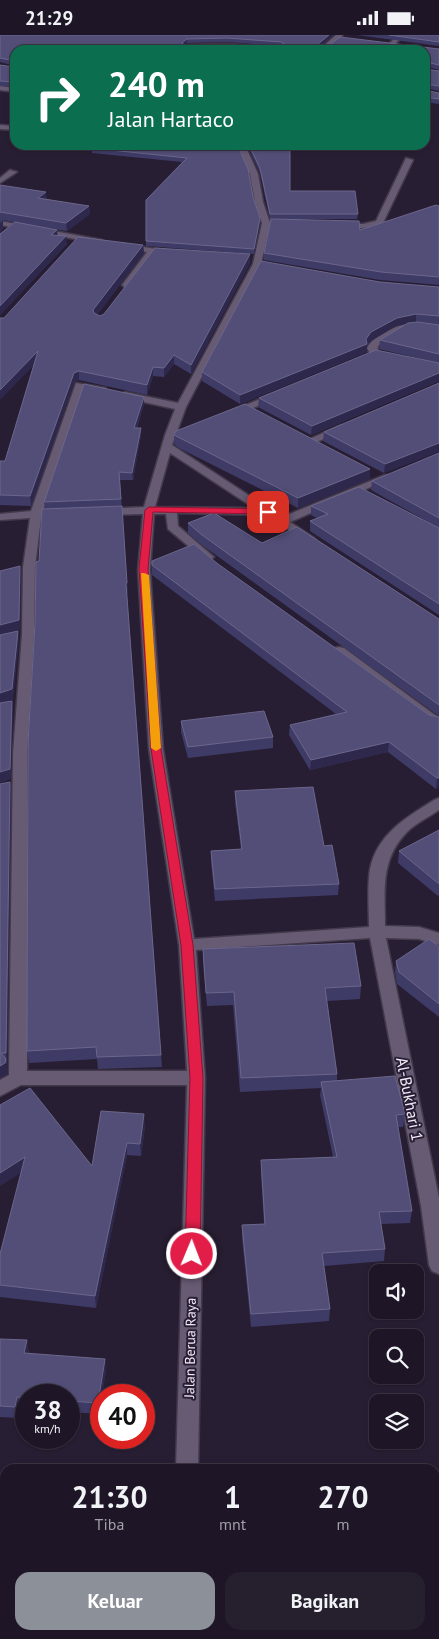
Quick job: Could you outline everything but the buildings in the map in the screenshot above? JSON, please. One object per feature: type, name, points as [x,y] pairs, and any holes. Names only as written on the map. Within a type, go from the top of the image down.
[{"type":"street","points":[[392,44],[401,35]]},
{"type":"street","points":[[328,45],[338,36],[347,38]]},
{"type":"street","points":[[383,43],[402,45]]},
{"type":"street","name":"Jalan Berua Raya","points":[[187,1464],[196,1078],[187,945],[156,749],[144,569],[149,510],[168,441],[181,407],[257,262],[270,223],[259,202],[254,174],[241,150]]},
{"type":"street","points":[[333,225],[362,226],[379,223],[409,160]]},
{"type":"street","points":[[0,181],[13,172]]},
{"type":"street","points":[[0,223],[107,242]]},
{"type":"street","points":[[6,232],[13,225]]},
{"type":"street","points":[[73,245],[80,237]]},
{"type":"street","points":[[116,244],[152,251],[177,253]]},
{"type":"street","points":[[123,289],[152,251]]},
{"type":"street","points":[[374,356],[372,348],[374,344],[402,326],[415,324],[439,329]]},
{"type":"street","points":[[18,1078],[14,785],[22,703],[24,568],[36,514],[79,385],[181,407]]},
{"type":"street","points":[[221,416],[289,390]]},
{"type":"street","points":[[246,407],[262,415]]},
{"type":"street","points":[[326,449],[306,439],[354,423]]},
{"type":"street","points":[[187,429],[168,441],[268,512],[323,548]]},
{"type":"street","points":[[367,471],[383,479]]},
{"type":"street","points":[[282,521],[397,475]]},
{"type":"street","points":[[358,489],[374,498]]},
{"type":"street","points":[[92,512],[170,509],[268,512]]},
{"type":"street","points":[[170,509],[172,527],[216,563]]},
{"type":"street","points":[[0,517],[54,513]]},
{"type":"street","points":[[328,643],[434,721],[439,722]]},
{"type":"street","points":[[7,707],[22,703]]},
{"type":"street","name":"Al-Bukhari 1","points":[[439,803],[403,827],[386,847],[378,869],[377,932],[432,1206],[439,1265]]},
{"type":"street","points":[[187,945],[377,932],[419,933],[439,939]]},
{"type":"street","points":[[0,1089],[18,1078],[196,1078]]},
{"type":"slow traffic","points":[[144,575],[156,748]]},
{"type":"route","points":[[192,1254],[196,1078],[187,945],[156,749],[144,569],[149,510],[268,512]]}]
